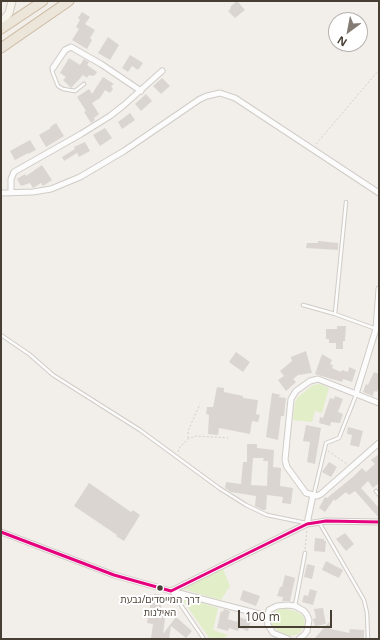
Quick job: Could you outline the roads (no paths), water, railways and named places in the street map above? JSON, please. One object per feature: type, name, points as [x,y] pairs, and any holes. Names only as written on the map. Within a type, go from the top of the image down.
[{"type":"highway","points":[[1,29],[43,1]]},
{"type":"highway","points":[[1,48],[69,1]]},
{"type":"street","points":[[1,23],[9,13],[12,1]]},
{"type":"street","points":[[53,68],[65,50],[71,47],[101,64],[141,91]]},
{"type":"street","points":[[11,193],[11,179],[14,172],[81,134],[120,109],[162,71]]},
{"type":"street","points":[[1,193],[32,192],[51,189],[80,178],[124,151],[200,99],[220,93],[235,98],[379,193]]},
{"type":"street","points":[[356,394],[378,330],[379,289]]},
{"type":"street","points":[[379,403],[318,379],[313,379],[296,392],[291,399],[286,446],[286,464],[306,493],[317,496],[379,443]]},
{"type":"street","points":[[308,524],[314,495]]},
{"type":"street","points":[[171,591],[308,524],[319,522],[379,522]]},
{"type":"street","points":[[1,532],[114,575],[267,616]]},
{"type":"street","points":[[288,639],[277,635],[270,630],[268,625],[267,616],[270,610],[277,606],[295,606],[304,611],[309,620],[307,631],[303,638]]},
{"type":"lane","points":[[53,68],[52,71],[58,86],[62,90],[75,90],[84,84]]},
{"type":"lane","points":[[335,314],[346,202]]},
{"type":"lane","points":[[303,305],[335,314],[378,330]]},
{"type":"lane","points":[[1,335],[29,354],[53,374],[140,430],[219,488],[258,512],[308,524]]},
{"type":"lane","points":[[314,495],[326,443],[339,438],[356,394]]},
{"type":"lane","points":[[376,491],[379,496]]},
{"type":"lane","points":[[319,522],[364,600],[367,613],[368,639]]},
{"type":"lane","points":[[295,606],[305,553]]},
{"type":"lane","points":[[171,591],[204,639]]},
{"type":"place","name":"דרך המייסדים/גבעת האילנות","points":[[160,588]]}]
